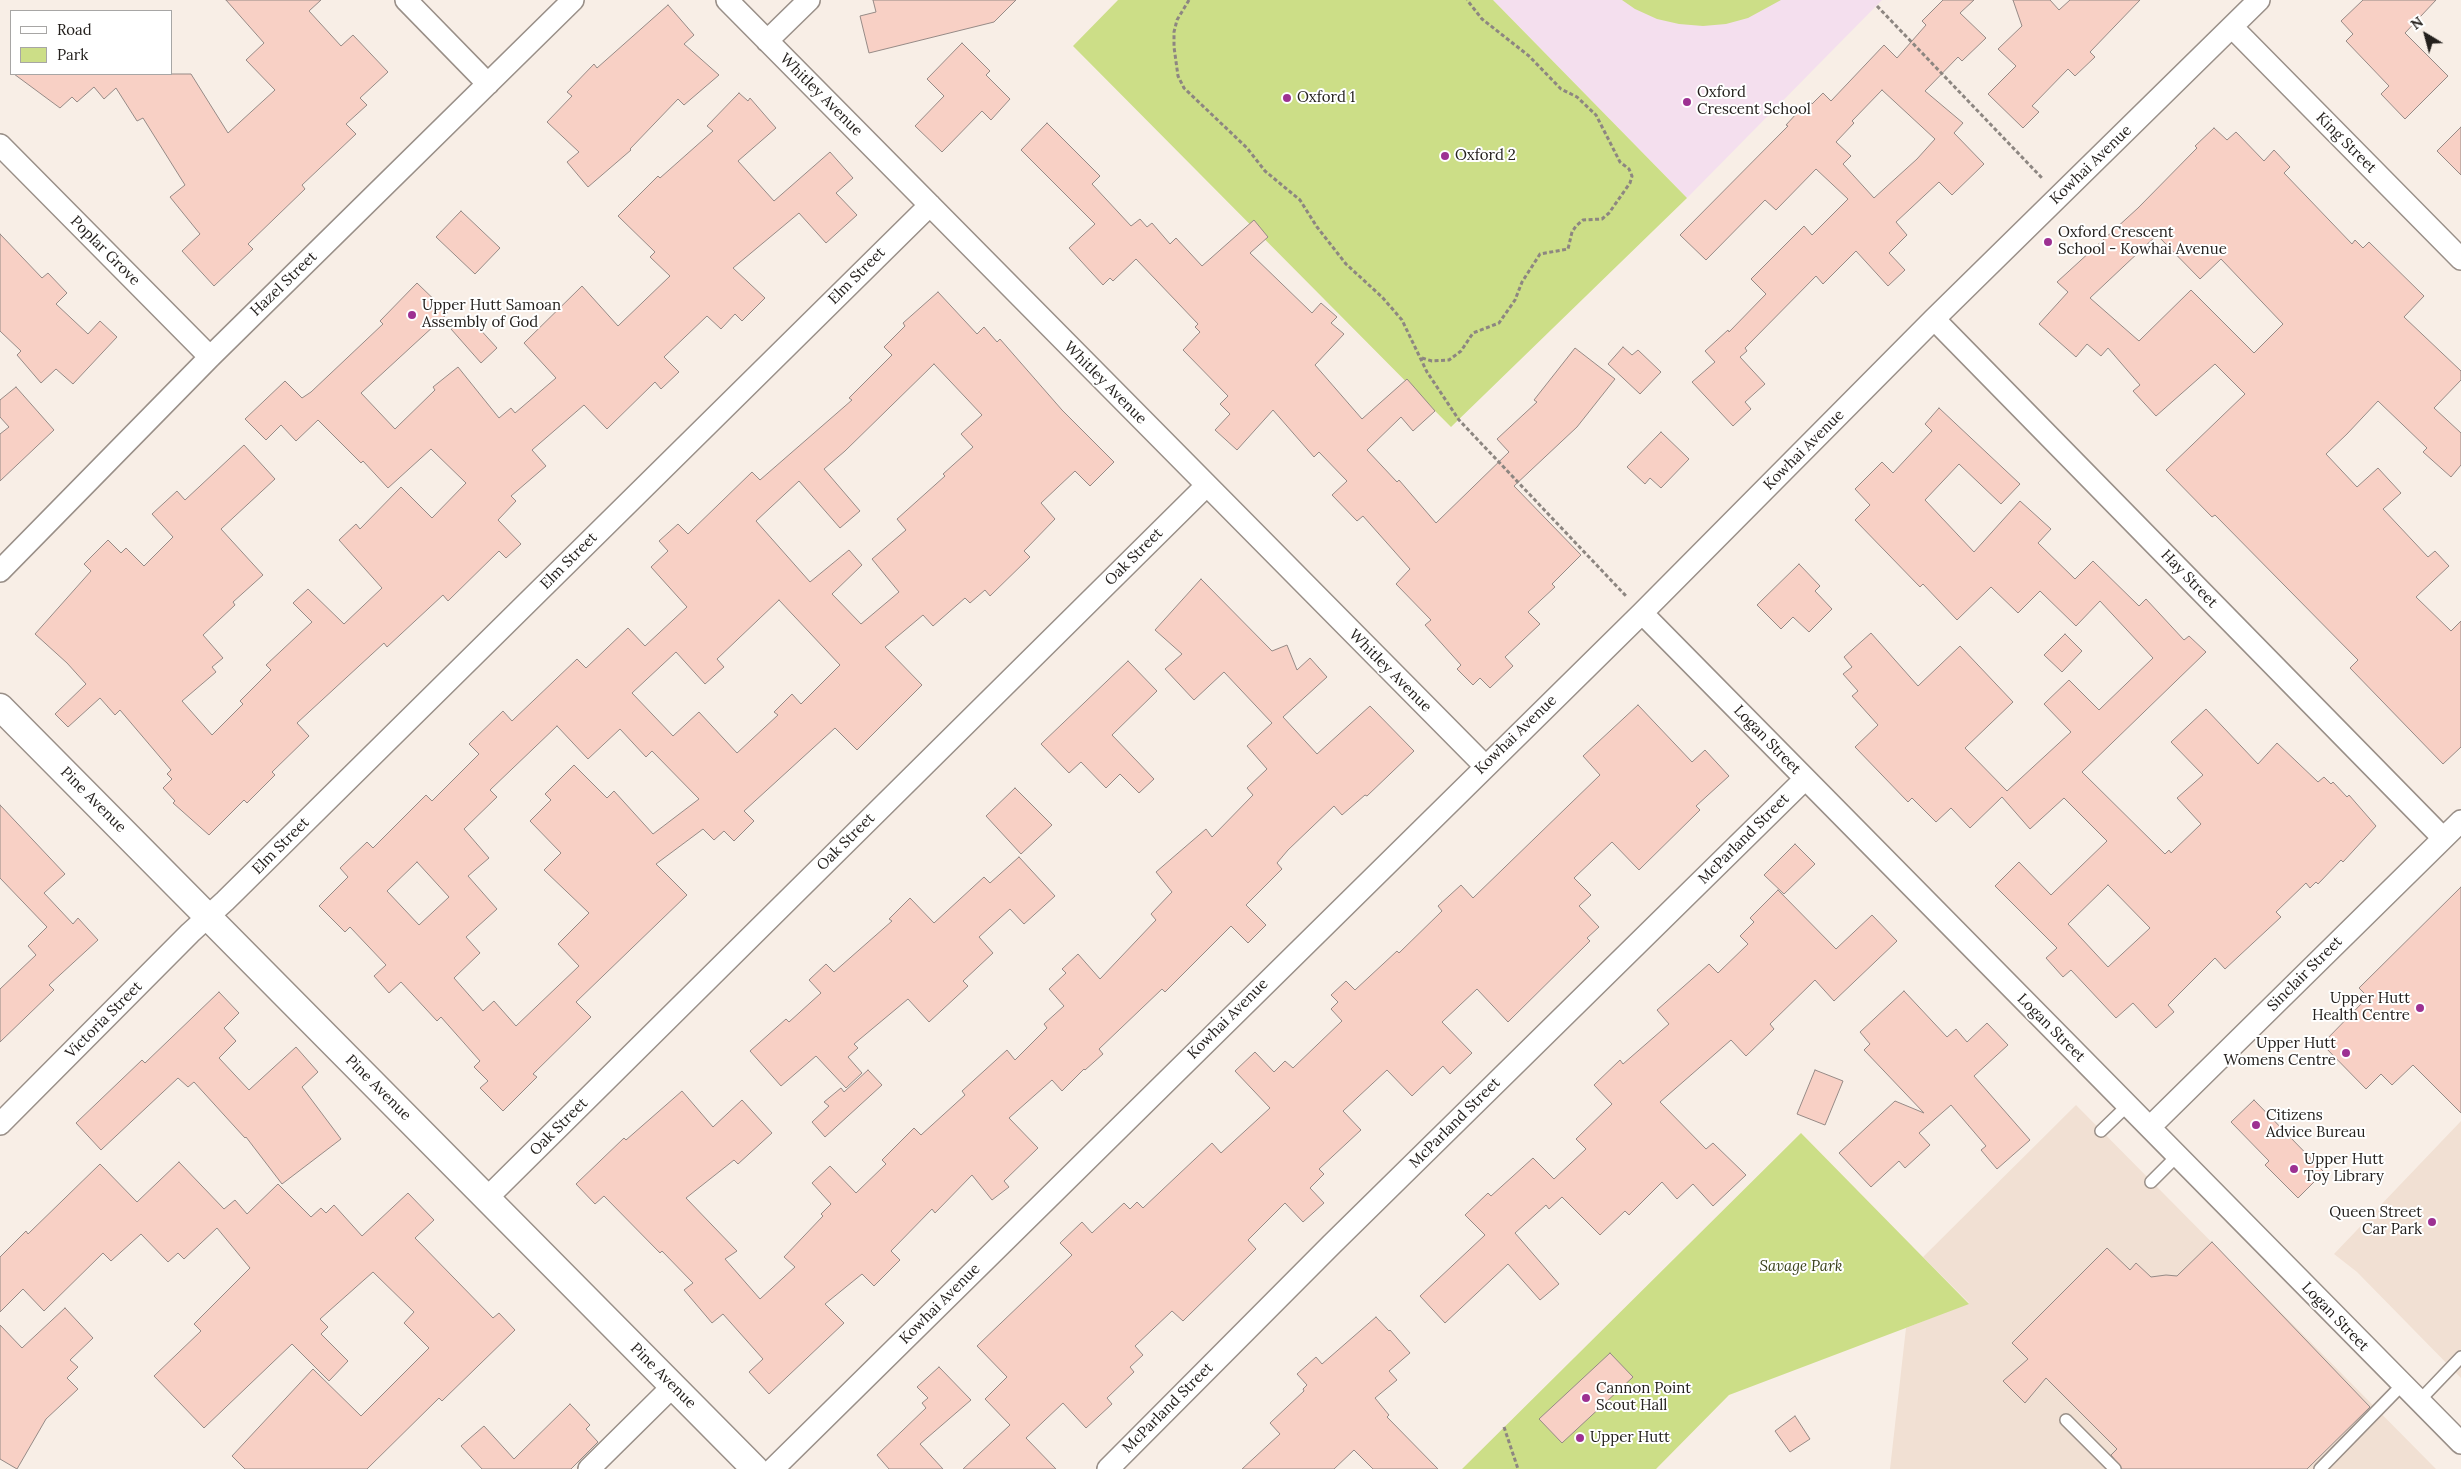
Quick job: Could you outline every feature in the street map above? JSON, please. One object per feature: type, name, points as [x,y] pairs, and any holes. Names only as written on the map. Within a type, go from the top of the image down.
[{"type":"street","points":[[406,0],[488,84]]},
{"type":"street","name":"Hazel Street","points":[[0,571],[210,357],[573,0]]},
{"type":"street","name":"Whitley Avenue","points":[[727,0],[1484,766]]},
{"type":"street","points":[[767,41],[809,0]]},
{"type":"street","name":"Kowhai Avenue","points":[[773,1469],[1642,612],[1934,319],[2259,0]]},
{"type":"street","name":"King Street","points":[[2232,27],[2461,259]]},
{"type":"street","name":"Poplar Grove","points":[[0,145],[210,357]]},
{"type":"street","name":"Elm Street","points":[[208,916],[930,205]]},
{"type":"street","name":"Hay Street","points":[[1934,319],[2443,838]]},
{"type":"street","name":"Oak Street","points":[[487,1198],[1206,486]]},
{"type":"street","name":"Logan Street","points":[[1642,612],[2178,1155],[2402,1386],[2461,1443]]},
{"type":"street","name":"Pine Avenue","points":[[0,707],[755,1469]]},
{"type":"street","name":"McParland Street","points":[[1108,1469],[1339,1237],[1805,779]]},
{"type":"street","name":"Sinclair Street","points":[[2150,1127],[2461,821]]},
{"type":"street","name":"Victoria Street","points":[[0,1124],[208,916]]},
{"type":"street","points":[[589,1469],[673,1386]]},
{"type":"lane","points":[[2101,1131],[2128,1105]]},
{"type":"lane","points":[[2151,1182],[2178,1155]]},
{"type":"lane","points":[[2419,1401],[2461,1358]]},
{"type":"lane","points":[[2320,1469],[2402,1386]]},
{"type":"lane","points":[[2066,1420],[2115,1469]]},
{"type":"path","points":[[1189,0],[1177,20],[1174,32],[1178,76],[1184,88],[1194,100],[1247,148],[1265,171],[1300,200],[1321,233],[1346,264],[1392,307],[1402,320],[1431,380],[1459,420],[1642,612]]},
{"type":"path","points":[[1421,358],[1432,361],[1449,360],[1461,351],[1473,333],[1499,323],[1515,300],[1534,260],[1540,254],[1568,249],[1572,232],[1576,226],[1583,220],[1602,219],[1609,213],[1630,183],[1632,176],[1629,169],[1620,162],[1604,127],[1596,116],[1577,97],[1561,89],[1529,56],[1482,19],[1467,0]]},
{"type":"path","points":[[1877,6],[2059,196]]},
{"type":"path","points":[[1504,1428],[1518,1469]]},
{"type":"shaded area","name":"Oxford Crescent School","points":[[1493,0],[1882,0],[1687,198]]},
{"type":"shaded area","points":[[2076,1105],[2436,1469],[1890,1469],[1906,1328],[1969,1303],[1923,1257]]},
{"type":"shaded area","name":"Queen Street Car Park","points":[[2461,1121],[2461,1378],[2357,1272],[2334,1254]]},
{"type":"green space","points":[[1118,0],[1493,0],[1687,198],[1451,427],[1073,46]]},
{"type":"green space","points":[[1622,0],[1781,0],[1748,18],[1726,24],[1703,26],[1679,24],[1657,19],[1635,9]]},
{"type":"green space","name":"Savage Park","points":[[1801,1133],[1969,1304],[1729,1395],[1656,1469],[1462,1469]]},
{"type":"building","points":[[226,0],[321,0],[309,11],[341,46],[353,35],[388,72],[360,98],[367,105],[346,124],[356,134],[302,185],[305,189],[248,244],[253,249],[214,286],[182,251],[200,234],[170,197],[185,185],[143,118],[137,121],[116,88],[104,99],[94,87],[77,102],[72,97],[60,108],[15,75],[191,74],[228,133],[275,90],[246,60],[264,43]]},
{"type":"building","points":[[873,0],[1016,0],[994,22],[869,53],[860,16],[876,12]]},
{"type":"building","points":[[1943,0],[1974,0],[1960,13],[1986,38],[1962,61],[1958,57],[1925,91],[1963,123],[1954,133],[1984,164],[1952,195],[1939,182],[1896,222],[1907,235],[1889,253],[1905,270],[1888,286],[1856,251],[1823,284],[1816,276],[1745,348],[1747,351],[1740,357],[1765,384],[1745,402],[1751,409],[1733,426],[1692,382],[1715,362],[1705,351],[1728,330],[1729,332],[1766,294],[1751,279],[1804,226],[1812,235],[1848,199],[1816,169],[1776,210],[1765,200],[1706,260],[1680,235],[1788,126],[1786,125],[1809,100],[1812,104],[1823,93],[1831,101],[1884,45],[1897,58],[1926,25],[1922,21]],"holes":[[[1882,90],[1935,139],[1917,159],[1874,198],[1843,164],[1851,156],[1836,142],[1854,123],[1852,121]]]},
{"type":"building","points":[[2013,0],[2050,0],[2059,10],[2070,0],[2140,0],[2090,52],[2095,57],[2075,76],[2068,69],[2032,106],[2039,112],[2023,128],[1988,94],[2016,66],[1998,49],[2022,26]]},
{"type":"building","points":[[2363,0],[2436,0],[2405,33],[2448,76],[2405,119],[2381,94],[2389,86],[2346,41],[2353,34],[2341,21]]},
{"type":"building","points":[[668,5],[694,35],[684,44],[719,75],[684,105],[678,99],[631,150],[588,187],[567,162],[579,152],[547,122],[572,96],[567,92],[594,64],[597,68]]},
{"type":"building","points":[[962,43],[990,71],[986,75],[1010,99],[991,120],[982,111],[942,152],[915,126],[944,96],[927,79]]},
{"type":"building","points":[[739,93],[748,101],[750,98],[776,128],[738,161],[774,201],[830,152],[853,178],[836,193],[857,215],[826,243],[799,213],[733,268],[765,298],[742,321],[735,314],[721,329],[707,316],[664,357],[679,372],[661,389],[655,382],[607,429],[584,405],[532,450],[546,466],[511,496],[516,501],[498,520],[521,544],[506,558],[499,551],[448,601],[443,595],[387,647],[384,643],[297,723],[309,736],[272,772],[275,775],[247,803],[244,800],[209,835],[173,803],[175,801],[163,788],[172,779],[167,774],[171,770],[120,710],[115,715],[100,698],[68,727],[55,714],[86,684],[67,663],[35,634],[91,571],[84,564],[108,540],[121,553],[126,548],[144,566],[173,537],[152,514],[177,491],[185,500],[244,445],[275,479],[221,529],[263,575],[233,602],[235,605],[203,635],[223,658],[212,667],[216,672],[182,701],[212,735],[243,704],[240,701],[271,670],[266,665],[312,622],[293,603],[308,589],[344,624],[382,588],[339,540],[356,524],[360,529],[401,487],[432,518],[466,483],[431,449],[388,488],[363,461],[361,463],[318,420],[296,441],[281,425],[266,440],[245,419],[285,381],[302,398],[311,392],[383,324],[380,321],[417,283],[448,313],[361,393],[395,429],[435,390],[433,387],[458,367],[499,418],[511,408],[515,413],[556,378],[524,343],[582,286],[618,326],[670,276],[650,257],[655,252],[618,216],[658,176],[660,178],[713,131],[707,126]]},
{"type":"building","points":[[1047,123],[1100,176],[1092,184],[1131,226],[1140,219],[1147,227],[1152,223],[1170,244],[1176,238],[1202,266],[1254,220],[1268,237],[1250,253],[1312,313],[1321,303],[1337,317],[1331,323],[1344,334],[1315,365],[1362,419],[1407,379],[1435,411],[1413,431],[1401,417],[1367,450],[1397,482],[1399,480],[1436,523],[1509,452],[1497,439],[1537,402],[1534,400],[1575,348],[1615,379],[1577,427],[1514,486],[1581,555],[1552,584],[1555,587],[1528,612],[1540,624],[1505,657],[1513,666],[1490,688],[1480,678],[1473,685],[1457,669],[1461,665],[1425,625],[1431,620],[1396,584],[1410,569],[1363,516],[1357,521],[1332,495],[1347,481],[1319,452],[1314,457],[1273,410],[1237,450],[1215,430],[1230,414],[1220,404],[1228,396],[1183,350],[1200,332],[1195,327],[1198,324],[1136,259],[1113,281],[1110,278],[1103,285],[1069,248],[1095,224],[1021,150]]},
{"type":"building","points":[[2461,127],[2461,175],[2437,151]]},
{"type":"building","points":[[2214,128],[2227,140],[2236,132],[2264,161],[2274,150],[2290,167],[2284,173],[2352,244],[2355,240],[2363,248],[2369,242],[2424,296],[2404,317],[2461,371],[2461,380],[2434,408],[2461,433],[2461,465],[2451,477],[2423,452],[2427,448],[2378,401],[2326,454],[2357,487],[2378,468],[2401,493],[2383,509],[2428,557],[2435,551],[2449,566],[2416,597],[2451,631],[2461,621],[2461,747],[2443,764],[2350,668],[2358,660],[2215,515],[2212,517],[2166,470],[2245,394],[2215,364],[2156,416],[2133,391],[2140,385],[2108,348],[2101,356],[2087,344],[2076,357],[2039,324],[2068,292],[2057,282],[2138,208],[2197,148],[2195,146]],"holes":[[[2157,235],[2200,279],[2221,259],[2283,324],[2254,353],[2191,290],[2139,341],[2090,298]]]},
{"type":"building","points":[[461,211],[500,248],[475,274],[436,237]]},
{"type":"building","points":[[0,234],[42,278],[48,273],[67,293],[56,304],[88,334],[100,321],[117,337],[73,384],[56,369],[41,383],[17,355],[21,351],[0,331]]},
{"type":"building","points":[[938,292],[977,334],[984,327],[997,342],[1000,339],[1062,410],[1114,462],[1090,486],[1075,471],[1041,503],[1055,519],[1024,551],[1030,557],[990,596],[985,590],[970,603],[965,598],[933,626],[923,615],[885,647],[922,685],[857,750],[835,728],[744,811],[754,821],[734,841],[724,831],[714,840],[703,829],[656,864],[687,895],[576,1002],[591,1017],[533,1074],[537,1077],[503,1111],[480,1088],[488,1081],[474,1067],[480,1061],[441,1017],[437,1021],[401,982],[389,993],[374,976],[386,965],[350,927],[345,932],[319,906],[348,877],[340,868],[367,842],[373,848],[426,795],[432,801],[479,754],[469,744],[503,711],[512,721],[577,659],[586,668],[628,628],[645,646],[687,607],[651,567],[668,551],[659,541],[678,524],[688,534],[752,472],[760,480],[852,400],[849,398],[892,355],[884,347],[905,326],[903,323]],"holes":[[[934,364],[982,415],[961,434],[973,447],[943,474],[945,476],[897,519],[906,530],[872,559],[899,592],[861,624],[832,594],[862,565],[849,550],[810,582],[756,521],[799,481],[840,528],[860,511],[824,469]],[[779,600],[840,665],[801,704],[792,694],[774,712],[778,715],[737,753],[699,712],[673,736],[632,693],[676,652],[705,684],[724,667],[717,659]],[[557,726],[588,759],[620,729],[646,757],[652,751],[699,799],[653,834],[614,791],[607,798],[574,765],[545,794],[551,800],[530,821],[561,853],[544,870],[589,913],[558,944],[579,966],[516,1026],[494,1001],[483,1011],[454,978],[480,953],[466,937],[497,909],[468,876],[489,858],[464,829],[497,797],[490,790]],[[417,862],[449,897],[419,925],[387,891]]]},
{"type":"building","points":[[467,315],[497,348],[481,363],[451,329]]},
{"type":"building","points":[[1623,347],[1632,355],[1638,350],[1661,372],[1640,394],[1608,364]]},
{"type":"building","points":[[16,387],[54,430],[0,481],[0,434],[9,427],[0,417],[0,400]]},
{"type":"building","points":[[1939,408],[2020,484],[2001,504],[1959,464],[1925,500],[1974,552],[2020,501],[2051,529],[2038,543],[2075,579],[2093,561],[2139,606],[2146,599],[2184,640],[2189,636],[2206,652],[2082,772],[2165,854],[2169,850],[2171,853],[2201,824],[2177,798],[2203,775],[2171,742],[2206,709],[2258,764],[2277,743],[2318,782],[2324,777],[2331,784],[2333,782],[2347,797],[2349,795],[2376,826],[2343,862],[2341,860],[2318,884],[2316,882],[2310,888],[2306,883],[2276,912],[2281,917],[2225,969],[2215,958],[2168,1005],[2174,1012],[2156,1028],[2133,1003],[2116,1018],[2071,970],[2063,977],[2046,958],[2057,948],[1995,886],[2019,862],[2051,895],[2107,841],[2064,798],[2030,829],[2002,797],[1970,828],[1951,808],[1936,822],[1912,798],[1908,802],[1855,747],[1878,725],[1852,696],[1858,691],[1843,674],[1852,667],[1844,657],[1871,633],[1918,686],[1960,646],[2013,702],[1965,748],[2007,791],[2071,732],[2044,704],[2069,680],[2099,710],[2153,658],[2100,601],[2076,626],[2040,591],[2018,613],[1991,587],[1957,620],[1923,584],[1920,587],[1855,520],[1870,505],[1855,489],[1882,462],[1893,473],[1932,431],[1925,424]],"holes":[[[2108,885],[2150,928],[2108,967],[2068,924]]]},
{"type":"building","points":[[1661,432],[1689,459],[1661,488],[1650,478],[1645,484],[1627,467]]},
{"type":"building","points":[[1799,564],[1820,586],[1815,591],[1832,609],[1809,632],[1793,617],[1781,629],[1757,605]]},
{"type":"building","points":[[1201,579],[1272,651],[1287,645],[1297,670],[1310,658],[1327,677],[1283,717],[1317,754],[1370,706],[1414,751],[1367,796],[1365,795],[1342,815],[1334,806],[1288,850],[1277,863],[1282,869],[1246,905],[1266,925],[1248,943],[1231,926],[1165,992],[1162,989],[1099,1049],[1103,1054],[1084,1069],[1062,1091],[1052,1080],[1009,1118],[1038,1148],[1004,1181],[1009,1187],[992,1200],[972,1175],[935,1213],[932,1209],[891,1251],[900,1260],[874,1286],[862,1274],[825,1304],[844,1323],[769,1394],[749,1372],[763,1359],[723,1314],[712,1323],[684,1290],[693,1283],[662,1251],[660,1253],[604,1196],[595,1204],[576,1184],[624,1138],[626,1140],[682,1091],[713,1127],[742,1100],[772,1133],[738,1164],[734,1160],[686,1198],[737,1251],[725,1259],[760,1299],[795,1267],[784,1257],[823,1216],[821,1214],[831,1204],[812,1183],[830,1166],[856,1193],[886,1164],[882,1160],[914,1128],[921,1135],[965,1095],[962,1091],[1007,1050],[1015,1060],[1047,1028],[1044,1024],[1064,1006],[1049,989],[1066,973],[1062,969],[1078,954],[1100,979],[1156,920],[1151,914],[1172,892],[1156,872],[1206,829],[1212,837],[1253,795],[1247,788],[1267,769],[1247,746],[1272,723],[1224,672],[1194,700],[1165,669],[1182,654],[1155,630]]},
{"type":"building","points":[[2065,634],[2082,651],[2062,672],[2044,655]]},
{"type":"building","points":[[1128,661],[1157,691],[1112,735],[1154,779],[1139,793],[1120,774],[1106,788],[1081,762],[1069,773],[1041,744]]},
{"type":"building","points":[[1638,705],[1692,762],[1705,750],[1729,776],[1696,806],[1700,810],[1639,870],[1612,842],[1574,878],[1591,895],[1579,906],[1599,927],[1587,938],[1590,941],[1508,1022],[1477,989],[1442,1022],[1472,1053],[1450,1074],[1443,1066],[1412,1096],[1387,1070],[1343,1111],[1361,1130],[1319,1169],[1324,1174],[1310,1188],[1324,1203],[1303,1222],[1285,1203],[1248,1240],[1256,1249],[1183,1321],[1172,1311],[1135,1346],[1143,1355],[1130,1367],[1134,1372],[1107,1398],[1112,1404],[1086,1428],[1063,1403],[1026,1438],[1056,1469],[963,1469],[1010,1425],[985,1399],[1007,1377],[977,1346],[1072,1255],[1060,1243],[1082,1222],[1092,1233],[1124,1203],[1130,1209],[1137,1202],[1143,1208],[1212,1143],[1221,1153],[1270,1108],[1235,1071],[1255,1052],[1274,1072],[1285,1061],[1293,1068],[1342,1021],[1331,1009],[1338,1002],[1331,995],[1346,981],[1355,990],[1397,951],[1399,953],[1442,911],[1438,906],[1461,885],[1473,898],[1600,775],[1583,756]]},
{"type":"building","points":[[1015,788],[1052,825],[1021,854],[986,816]]},
{"type":"building","points":[[0,805],[65,874],[44,893],[73,924],[78,918],[98,940],[49,985],[54,990],[0,1042],[0,989],[36,955],[28,946],[47,927],[0,878]]},
{"type":"building","points":[[1795,844],[1815,864],[1784,894],[1764,875]]},
{"type":"building","points":[[1019,857],[1055,896],[1024,924],[1010,909],[979,937],[993,953],[963,981],[968,986],[929,1022],[908,999],[854,1044],[858,1048],[848,1057],[862,1073],[846,1088],[816,1056],[781,1086],[750,1051],[786,1019],[789,1022],[821,993],[809,980],[826,964],[834,972],[892,921],[889,919],[910,898],[934,923],[984,877],[990,883]]},
{"type":"building","name":"Upper Hutt Health Centre","points":[[2461,887],[2461,1113],[2413,1065],[2392,1085],[2381,1074],[2366,1089],[2322,1044],[2368,997],[2359,988]]},
{"type":"building","points":[[1778,890],[1836,949],[1872,915],[1897,941],[1834,1001],[1815,980],[1770,1024],[1774,1029],[1746,1056],[1731,1040],[1660,1102],[1706,1149],[1713,1143],[1746,1175],[1713,1206],[1693,1184],[1677,1199],[1662,1182],[1629,1215],[1625,1211],[1600,1235],[1562,1197],[1549,1209],[1546,1205],[1515,1233],[1559,1284],[1540,1300],[1508,1264],[1445,1323],[1420,1296],[1485,1235],[1465,1215],[1488,1193],[1491,1196],[1533,1158],[1554,1179],[1586,1149],[1576,1139],[1612,1104],[1594,1085],[1620,1060],[1623,1064],[1669,1024],[1657,1010],[1709,964],[1718,973],[1748,944],[1740,936],[1754,922],[1750,918]]},
{"type":"building","points":[[1904,991],[1947,1037],[1956,1029],[1967,1042],[1987,1023],[2008,1045],[1974,1076],[2030,1140],[1997,1169],[1981,1150],[1986,1146],[1951,1105],[1919,1133],[1930,1145],[1905,1168],[1899,1161],[1871,1187],[1839,1153],[1895,1101],[1924,1113],[1864,1050],[1870,1044],[1860,1032]]},
{"type":"building","points":[[219,992],[239,1013],[224,1028],[236,1041],[219,1058],[249,1090],[296,1047],[318,1072],[302,1087],[341,1139],[282,1184],[246,1137],[194,1082],[188,1087],[178,1078],[101,1150],[76,1123],[142,1060],[145,1063]]},
{"type":"building","points":[[868,1070],[882,1085],[825,1137],[812,1122],[829,1106],[824,1102],[841,1088],[844,1092]]},
{"type":"building","points":[[1815,1070],[1843,1081],[1825,1125],[1797,1114]]},
{"type":"building","points":[[2254,1100],[2324,1172],[2298,1198],[2265,1165],[2269,1161],[2231,1122]]},
{"type":"building","points":[[179,1162],[224,1209],[235,1200],[247,1214],[278,1184],[311,1217],[321,1208],[326,1213],[334,1205],[362,1236],[408,1193],[434,1220],[415,1238],[493,1318],[499,1313],[515,1330],[442,1401],[439,1398],[367,1469],[245,1469],[232,1456],[313,1369],[361,1416],[429,1348],[404,1323],[414,1312],[373,1272],[320,1319],[328,1327],[321,1334],[348,1361],[329,1381],[292,1344],[204,1428],[154,1376],[201,1331],[194,1324],[250,1268],[217,1228],[184,1259],[178,1253],[168,1262],[141,1234],[111,1261],[103,1253],[44,1311],[23,1289],[0,1312],[0,1257],[26,1231],[28,1234],[100,1164],[137,1202]]},
{"type":"building","points":[[2212,1242],[2370,1407],[2307,1469],[2122,1469],[2111,1455],[2117,1449],[2046,1378],[2025,1403],[2003,1381],[2028,1359],[2012,1343],[2107,1248],[2130,1270],[2136,1263],[2151,1277],[2177,1276]]},
{"type":"building","points":[[65,1308],[93,1338],[70,1360],[78,1367],[67,1378],[78,1389],[46,1419],[17,1469],[0,1459],[0,1325],[22,1348]]},
{"type":"building","points":[[1376,1317],[1410,1353],[1389,1371],[1397,1380],[1375,1398],[1389,1415],[1387,1417],[1438,1469],[1373,1469],[1354,1450],[1334,1469],[1242,1469],[1280,1434],[1270,1423],[1304,1391],[1303,1389],[1307,1385],[1297,1374],[1316,1357],[1322,1364]]},
{"type":"building","name":"Cannon Point Scout Hall","points":[[1610,1353],[1633,1377],[1562,1443],[1539,1419]]},
{"type":"building","points":[[939,1367],[971,1400],[920,1444],[943,1469],[889,1469],[877,1455],[926,1408],[922,1403],[928,1398],[917,1387]]},
{"type":"building","points":[[570,1404],[590,1425],[586,1429],[598,1442],[571,1469],[482,1469],[461,1446],[484,1426],[514,1459]]},
{"type":"building","points":[[1795,1416],[1810,1439],[1790,1452],[1775,1431]]},
{"type":"place","name":"Oxford 1","points":[[1287,98]]},
{"type":"place","name":"Oxford Crescent School","points":[[1687,102]]},
{"type":"place","name":"Oxford 2","points":[[1445,156]]},
{"type":"place","name":"Oxford Crescent School - Kowhai Avenue","points":[[2048,242]]},
{"type":"place","name":"Upper Hutt Samoan Assembly of God","points":[[412,315]]},
{"type":"place","name":"Upper Hutt Health Centre","points":[[2420,1008]]},
{"type":"place","name":"Upper Hutt Womens Centre","points":[[2346,1053]]},
{"type":"place","name":"Citizens Advice Bureau","points":[[2256,1125]]},
{"type":"place","name":"Upper Hutt Toy Library","points":[[2294,1169]]},
{"type":"place","name":"Queen Street Car Park","points":[[2432,1222]]},
{"type":"place","name":"Cannon Point Scout Hall","points":[[1586,1398]]},
{"type":"place","name":"Upper Hutt","points":[[1580,1438]]}]
